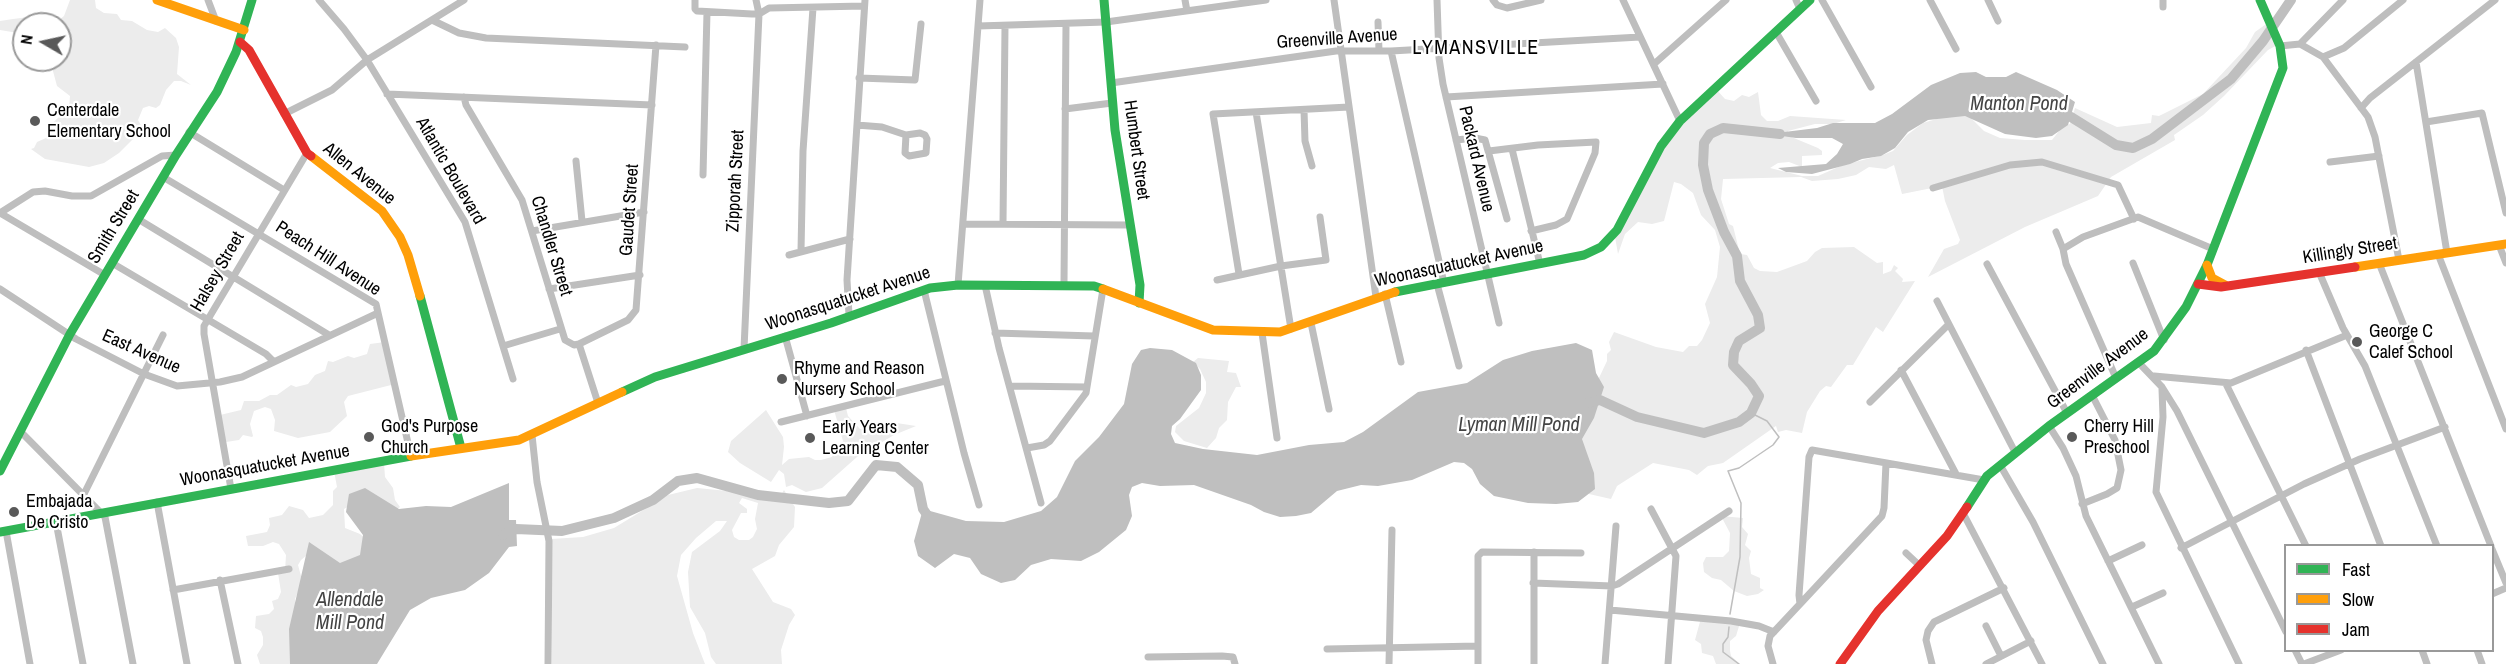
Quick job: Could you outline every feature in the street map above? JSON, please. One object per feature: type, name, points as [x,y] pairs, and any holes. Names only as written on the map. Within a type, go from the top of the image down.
[{"type":"street","points":[[156,0],[244,30]]},
{"type":"street","points":[[208,0],[216,21]]},
{"type":"street","name":"Smith Street","points":[[0,471],[70,334],[189,132],[216,92],[240,42],[252,0]]},
{"type":"street","points":[[284,114],[332,90],[367,60],[464,0]]},
{"type":"street","points":[[695,0],[696,10],[759,14],[769,8],[813,8],[864,3],[847,295],[849,315]]},
{"type":"street","name":"Zipporah Street","points":[[744,350],[759,14],[756,0]]},
{"type":"street","points":[[958,285],[980,0]]},
{"type":"street","name":"Humbert Street","points":[[1104,0],[1112,103],[1140,285],[1139,303]]},
{"type":"street","points":[[1185,0],[1187,11]]},
{"type":"street","points":[[978,26],[1106,22],[1266,0]]},
{"type":"street","points":[[1334,0],[1349,107],[1381,296],[1401,362]]},
{"type":"street","name":"Packard Avenue","points":[[1437,0],[1446,97],[1499,323]]},
{"type":"street","points":[[1493,0],[1497,5],[1507,8],[1540,0]]},
{"type":"street","points":[[1623,0],[1680,121]]},
{"type":"street","points":[[1654,64],[1726,0]]},
{"type":"street","name":"Woonasquatucket Avenue","points":[[3,532],[411,456],[514,441],[532,435],[655,377],[924,290],[958,285],[1064,285],[1103,289],[1213,330],[1262,333],[1291,329],[1311,323],[1381,296],[1584,255],[1606,243],[1626,215],[1661,146],[1680,121],[1776,32],[1798,4],[1810,0]]},
{"type":"street","points":[[1822,0],[1871,87]]},
{"type":"street","points":[[1988,0],[1998,21]]},
{"type":"street","points":[[2260,0],[2279,43],[2300,44],[2323,57],[2372,126],[2399,260]]},
{"type":"street","points":[[2300,44],[2343,0]]},
{"type":"street","points":[[2323,57],[2344,48],[2403,0]]},
{"type":"street","points":[[2361,108],[2370,98],[2494,0]]},
{"type":"street","name":"Atlantic Boulevard","points":[[323,1],[367,60],[465,222],[513,378]]},
{"type":"street","points":[[1934,1],[1956,49]]},
{"type":"street","points":[[801,251],[803,151],[813,8]]},
{"type":"street","points":[[703,175],[706,12]]},
{"type":"street","points":[[432,20],[459,33],[486,38],[685,47]]},
{"type":"street","points":[[1378,22],[1379,51]]},
{"type":"street","points":[[859,78],[915,80],[921,24]]},
{"type":"street","points":[[1064,285],[1066,24]]},
{"type":"street","points":[[1003,224],[1005,26]]},
{"type":"street","points":[[1776,32],[1816,100]]},
{"type":"street","name":"Greenville Avenue","points":[[1111,83],[1342,51],[1391,51],[1640,37]]},
{"type":"street","name":"Allen Avenue","points":[[240,42],[249,50],[307,153],[382,211],[400,237],[408,255],[450,400],[461,448]]},
{"type":"street","name":"Greenville Avenue","points":[[1841,663],[1878,611],[1947,536],[1983,480],[2049,426],[2139,363],[2164,340],[2198,285],[2207,265],[2281,77],[2283,62],[2279,43]]},
{"type":"street","name":"Gaudet Street","points":[[579,344],[632,317],[638,305],[656,45]]},
{"type":"street","points":[[1391,51],[1459,366]]},
{"type":"street","points":[[2416,62],[2443,253],[2504,416],[2506,429]]},
{"type":"street","points":[[1446,97],[1663,84]]},
{"type":"street","points":[[387,94],[652,105]]},
{"type":"street","name":"Chandler Street","points":[[464,97],[466,105],[522,200],[560,329]]},
{"type":"street","points":[[1065,109],[1112,103]]},
{"type":"street","points":[[1239,274],[1214,114],[1349,107]]},
{"type":"street","points":[[1304,110],[1305,141],[1312,166]]},
{"type":"street","points":[[1256,112],[1291,329]]},
{"type":"street","points":[[2426,122],[2482,114],[2506,213]]},
{"type":"street","points":[[857,125],[882,127],[906,135]]},
{"type":"street","points":[[189,132],[284,190]]},
{"type":"street","points":[[1456,140],[1481,139],[1487,144],[1507,219]]},
{"type":"street","points":[[1489,152],[1596,142],[1597,146],[1565,222],[1531,231]]},
{"type":"street","points":[[1512,149],[1540,264]]},
{"type":"street","name":"Halsey Street","points":[[231,489],[204,334],[207,320],[307,153]]},
{"type":"street","points":[[105,275],[0,213],[33,192],[45,191],[72,196],[91,196],[162,156],[176,155]]},
{"type":"street","points":[[2330,162],[2379,156]]},
{"type":"street","points":[[576,161],[582,221]]},
{"type":"street","points":[[1933,188],[2010,165],[2042,162],[2118,185],[2134,219]]},
{"type":"street","name":"Peach Hill Avenue","points":[[163,177],[378,306],[411,456]]},
{"type":"street","points":[[532,231],[644,212]]},
{"type":"street","points":[[2063,249],[2083,237],[2138,217],[2213,249]]},
{"type":"street","points":[[1217,280],[1281,266],[1326,260],[1320,218]]},
{"type":"street","points":[[138,219],[329,335]]},
{"type":"street","points":[[963,224],[1130,225]]},
{"type":"street","points":[[2055,232],[2063,249],[2066,264],[2116,378]]},
{"type":"street","points":[[789,255],[850,239]]},
{"type":"street","points":[[2502,245],[2506,263]]},
{"type":"street","name":"Killingly Street","points":[[2198,285],[2227,286],[2502,245]]},
{"type":"street","points":[[112,263],[266,354],[274,362]]},
{"type":"street","points":[[2133,263],[2164,340]]},
{"type":"street","points":[[2379,263],[2490,544]]},
{"type":"street","points":[[1988,264],[2067,413]]},
{"type":"street","points":[[2207,265],[2212,278],[2227,286]]},
{"type":"street","points":[[2319,273],[2347,334],[2365,366],[2436,544]]},
{"type":"street","points":[[549,289],[640,275]]},
{"type":"street","points":[[985,285],[1041,503]]},
{"type":"street","name":"East Avenue","points":[[0,289],[70,334],[144,374],[177,386],[212,383],[242,377],[378,313]]},
{"type":"street","points":[[1027,448],[1044,445],[1050,441],[1082,399],[1087,387],[1103,289]]},
{"type":"street","points":[[924,290],[945,381],[979,505]]},
{"type":"street","points":[[1937,301],[2015,452]]},
{"type":"street","points":[[1311,323],[1329,409]]},
{"type":"street","points":[[1870,402],[1948,324]]},
{"type":"street","points":[[503,346],[560,329],[568,343],[579,344],[598,403]]},
{"type":"street","points":[[996,333],[1094,336]]},
{"type":"street","points":[[1262,333],[1277,438]]},
{"type":"street","points":[[2154,376],[2191,378],[2226,384],[2347,334]]},
{"type":"street","points":[[84,494],[163,335]]},
{"type":"street","points":[[786,336],[807,416]]},
{"type":"street","points":[[2306,350],[2380,544]]},
{"type":"street","points":[[2139,363],[2154,376],[2162,387],[2187,430],[2284,628]]},
{"type":"street","points":[[1901,370],[1956,474]]},
{"type":"street","points":[[781,422],[945,381]]},
{"type":"street","points":[[2226,384],[2305,544]]},
{"type":"street","points":[[1011,386],[1087,387]]},
{"type":"street","points":[[2162,387],[2163,417],[2156,492],[2181,548],[2239,664]]},
{"type":"street","points":[[2082,504],[2117,488],[2121,470],[2115,440],[2092,394]]},
{"type":"street","points":[[2049,426],[2073,470],[2082,504],[2159,664]]},
{"type":"street","points":[[2181,548],[2350,464],[2445,427]]},
{"type":"street","points":[[21,432],[105,517],[133,664]]},
{"type":"street","points":[[532,435],[544,524],[549,542],[548,664]]},
{"type":"street","points":[[1800,604],[1809,457],[1812,450],[1983,480]]},
{"type":"street","points":[[1773,664],[1768,641],[1774,632],[1882,516],[1885,505],[1886,463]]},
{"type":"street","points":[[2000,465],[2033,522],[2103,664]]},
{"type":"street","points":[[157,502],[187,664]]},
{"type":"street","points":[[1651,509],[1674,548],[1676,556],[1668,664]]},
{"type":"street","points":[[1533,583],[1612,586],[1729,511]]},
{"type":"street","points":[[1963,513],[2042,664]]},
{"type":"street","points":[[56,522],[82,664]]},
{"type":"street","points":[[1605,664],[1616,526]]},
{"type":"street","points":[[1389,664],[1392,530]]},
{"type":"street","points":[[3,532],[30,664]]},
{"type":"street","points":[[2108,561],[2142,544]]},
{"type":"street","points":[[1478,664],[1478,555],[1482,552],[1581,553]]},
{"type":"street","points":[[1534,552],[1534,664]]},
{"type":"street","points":[[1906,553],[1920,566]]},
{"type":"street","points":[[2494,553],[2506,583]]},
{"type":"street","points":[[173,590],[288,569]]},
{"type":"street","points":[[220,580],[238,664]]},
{"type":"street","points":[[1932,664],[1926,640],[1928,631],[1934,622],[2004,588]]},
{"type":"street","points":[[2132,607],[2163,593]]},
{"type":"street","points":[[1610,610],[1731,621],[1759,626],[1774,632]]},
{"type":"street","points":[[1986,626],[2001,656]]},
{"type":"street","points":[[1986,664],[2031,641]]},
{"type":"street","points":[[1327,649],[1478,646]]},
{"type":"street","points":[[2303,664],[2338,652]]},
{"type":"street","points":[[1148,657],[1233,660]]},
{"type":"shaded area","points":[[70,0],[95,0],[96,8],[104,13],[117,14],[121,20],[132,21],[147,30],[158,32],[165,28],[176,38],[179,47],[177,74],[191,85],[174,81],[166,90],[160,105],[156,108],[149,106],[143,108],[138,120],[143,129],[119,153],[104,163],[89,167],[45,159],[31,149],[37,142],[48,136],[47,128],[69,108],[70,96],[57,86],[53,72],[72,72],[72,12],[66,12]]},
{"type":"shaded area","points":[[12,19],[12,32],[0,30],[0,21]]},
{"type":"shaded area","points":[[2269,22],[2281,43],[2268,50],[2203,115],[2174,135],[2175,140],[2111,177],[2098,196],[2025,227],[1928,277],[1944,249],[1958,244],[1960,240],[1945,201],[1942,186],[1902,194],[1894,165],[1886,169],[1869,167],[1856,175],[1838,179],[1812,181],[1801,177],[1723,179],[1721,199],[1729,224],[1733,226],[1740,254],[1747,255],[1754,268],[1760,271],[1777,272],[1807,261],[1822,248],[1854,247],[1877,263],[1883,262],[1883,274],[1891,271],[1894,265],[1898,268],[1895,271],[1903,279],[1902,282],[1915,281],[1883,332],[1876,327],[1853,365],[1847,365],[1831,387],[1826,386],[1820,391],[1807,412],[1802,433],[1786,430],[1778,432],[1776,426],[1723,463],[1708,466],[1697,475],[1689,470],[1653,463],[1617,486],[1611,499],[1589,494],[1580,429],[1607,361],[1607,354],[1611,350],[1609,342],[1614,332],[1656,347],[1683,352],[1689,346],[1697,346],[1710,323],[1705,304],[1717,277],[1720,247],[1715,230],[1701,215],[1693,193],[1674,182],[1664,221],[1652,224],[1638,222],[1625,234],[1618,254],[1615,237],[1663,145],[1716,89],[1725,99],[1734,101],[1742,95],[1749,97],[1758,92],[1761,115],[1767,121],[1778,121],[1790,116],[1846,120],[1833,124],[1815,124],[1788,131],[1789,136],[1818,148],[1822,151],[1822,155],[1802,156],[1802,167],[1789,162],[1778,163],[1770,168],[1802,176],[1818,176],[1843,165],[1893,151],[1907,135],[1923,123],[1950,115],[1970,117],[1984,131],[2000,138],[2025,140],[2052,140],[2063,126],[2070,124],[2075,108],[2117,127],[2151,123],[2152,115],[2159,116],[2203,94],[2246,48],[2255,32]]},
{"type":"shaded area","points":[[385,342],[395,384],[348,396],[344,402],[347,416],[330,432],[298,438],[274,431],[275,420],[271,409],[265,407],[254,411],[250,424],[252,437],[243,435],[239,440],[226,442],[220,415],[241,410],[244,401],[259,401],[270,395],[277,395],[291,385],[296,387],[308,384],[315,375],[325,371],[328,361],[333,362],[348,356],[354,358],[367,354],[370,344]]},
{"type":"shaded area","points":[[1198,358],[1229,361],[1227,372],[1236,373],[1241,387],[1236,387],[1228,402],[1227,420],[1219,428],[1216,438],[1207,448],[1184,441],[1175,432],[1176,426],[1199,408],[1206,393],[1206,382],[1200,369],[1193,362]]},
{"type":"shaded area","points":[[846,408],[848,416],[860,429],[873,431],[881,422],[916,426],[894,435],[857,457],[822,488],[806,492],[792,485],[786,487],[784,474],[779,470],[771,482],[740,463],[728,452],[731,441],[766,410],[783,437],[782,465],[789,459],[809,457],[821,460],[832,457],[834,451],[840,449],[843,441],[834,410]]},
{"type":"shaded area","points":[[384,463],[385,477],[393,488],[395,500],[400,507],[392,513],[349,506],[344,509],[345,528],[360,534],[367,540],[368,551],[343,568],[307,555],[301,560],[298,565],[301,576],[300,587],[295,599],[298,664],[260,664],[257,655],[263,645],[263,637],[261,631],[255,628],[256,616],[269,614],[274,609],[272,601],[278,599],[281,592],[278,573],[285,571],[286,555],[279,544],[273,542],[263,546],[248,546],[246,536],[267,532],[270,525],[269,518],[282,515],[289,506],[303,510],[309,518],[323,515],[333,505],[333,491],[337,487],[334,471]]},
{"type":"shaded area","points":[[697,488],[727,491],[763,500],[781,495],[784,490],[795,507],[794,527],[779,545],[775,556],[752,569],[773,602],[791,609],[795,615],[789,625],[781,650],[782,664],[716,664],[711,657],[705,633],[690,607],[688,572],[692,552],[720,531],[727,521],[716,521],[681,555],[677,576],[693,633],[705,664],[552,664],[551,539],[583,537],[614,528],[668,495]],"holes":[[[742,498],[758,503],[755,519],[757,529],[753,537],[749,540],[739,540],[734,537],[732,530],[741,513],[747,513],[747,509],[739,503]]]},
{"type":"shaded area","points":[[1721,516],[1743,518],[1742,527],[1748,534],[1745,545],[1751,551],[1749,558],[1751,574],[1760,578],[1760,588],[1764,590],[1758,594],[1747,596],[1734,591],[1721,580],[1712,578],[1704,572],[1703,563],[1706,557],[1723,557],[1729,551],[1730,533]]},
{"type":"shaded area","points":[[1701,618],[1740,623],[1736,636],[1730,641],[1730,651],[1731,656],[1740,664],[1716,664],[1713,656],[1702,653],[1701,644],[1695,640]]},
{"type":"water","name":"Manton Pond","points":[[1976,72],[1986,77],[2006,77],[2016,72],[2057,90],[2075,102],[2068,125],[2052,136],[2036,138],[2005,134],[1965,116],[1928,120],[1908,132],[1895,148],[1881,156],[1862,159],[1812,174],[1786,172],[1778,168],[1826,164],[1837,154],[1843,144],[1832,138],[1796,138],[1768,134],[1817,128],[1833,123],[1875,123],[1892,114],[1931,85],[1960,73]]},
{"type":"water","name":"Lyman Mill Pond","points":[[1576,343],[1592,350],[1596,373],[1604,387],[1594,418],[1582,439],[1594,473],[1595,489],[1578,502],[1528,503],[1494,496],[1480,484],[1472,469],[1464,463],[1454,462],[1412,480],[1378,486],[1361,485],[1337,491],[1311,513],[1296,516],[1280,517],[1194,485],[1160,486],[1142,483],[1132,487],[1129,495],[1132,516],[1126,530],[1099,552],[1081,561],[1051,559],[1031,565],[1015,580],[1001,583],[981,574],[970,558],[954,554],[935,568],[918,556],[914,541],[923,509],[966,521],[1004,522],[1041,511],[1057,497],[1075,461],[1099,437],[1124,404],[1132,364],[1141,350],[1150,348],[1172,350],[1196,363],[1201,375],[1201,390],[1180,419],[1172,426],[1171,434],[1175,443],[1203,449],[1257,455],[1309,445],[1344,442],[1363,432],[1418,392],[1467,383],[1503,360],[1532,351]]},
{"type":"water","name":"Allendale Mill Pond","points":[[509,483],[509,520],[516,520],[517,546],[509,547],[489,573],[465,590],[431,598],[410,610],[377,664],[290,664],[289,629],[309,542],[340,563],[360,555],[363,535],[346,512],[349,494],[365,488],[399,509],[426,506],[451,507]]},
{"type":"waterway","points":[[2059,113],[2071,117],[2116,145],[2133,148],[2152,139],[2231,79],[2263,41],[2291,0]]},
{"type":"waterway","points":[[1588,403],[1600,400],[1637,417],[1704,433],[1739,422],[1751,413],[1759,396],[1733,365],[1734,352],[1739,341],[1760,328],[1758,315],[1740,281],[1737,256],[1724,232],[1708,190],[1703,165],[1704,143],[1710,134],[1723,128],[1780,134]]},
{"type":"waterway","points":[[1730,614],[1740,557],[1741,503],[1728,471],[1739,468],[1773,445],[1779,437],[1767,421],[1751,413]]},
{"type":"waterway","points":[[503,535],[516,529],[562,531],[614,518],[653,500],[678,481],[697,478],[758,495],[829,503],[848,501],[876,465],[897,467],[918,485],[923,509],[930,519]]},
{"type":"waterway","points":[[1729,627],[1728,637],[1723,644],[1723,652],[1739,664]]},
{"type":"traffic: fast","points":[[0,471],[70,334],[176,155],[217,92],[236,52],[252,0]]},
{"type":"traffic: fast","points":[[1104,0],[1115,130],[1140,285],[1139,303]]},
{"type":"traffic: fast","points":[[1395,292],[1584,255],[1601,247],[1617,230],[1661,146],[1680,121],[1810,0]]},
{"type":"traffic: fast","points":[[1967,507],[1987,476],[2049,426],[2154,351],[2186,307],[2207,265],[2283,68],[2280,46],[2260,0]]},
{"type":"traffic: fast","points":[[622,392],[655,377],[831,323],[930,288],[958,285],[1094,286],[1103,289]]},
{"type":"traffic: fast","points":[[420,296],[461,448]]},
{"type":"traffic: fast","points":[[0,532],[411,456]]},
{"type":"traffic: slow","points":[[157,0],[244,30]]},
{"type":"traffic: slow","points":[[311,156],[382,211],[400,237],[420,296]]},
{"type":"traffic: slow","points":[[2355,267],[2506,244]]},
{"type":"traffic: slow","points":[[2207,265],[2212,278],[2225,285]]},
{"type":"traffic: slow","points":[[1103,289],[1213,330],[1280,332],[1395,292]]},
{"type":"traffic: slow","points":[[411,456],[519,440],[622,392]]},
{"type":"traffic: jam","points":[[240,42],[249,50],[307,153],[311,156]]},
{"type":"traffic: jam","points":[[2198,284],[2221,287],[2355,267]]},
{"type":"traffic: jam","points":[[1840,664],[1878,611],[1947,536],[1967,507]]},
{"type":"place","name":"Centerdale Elementary School","points":[[35,121]]},
{"type":"place","name":"George C Calef School","points":[[2357,342]]},
{"type":"place","name":"Rhyme and Reason Nursery School","points":[[782,379]]},
{"type":"place","name":"God's Purpose Church","points":[[369,437]]},
{"type":"place","name":"Cherry Hill Preschool","points":[[2072,437]]},
{"type":"place","name":"Early Years Learning Center","points":[[810,438]]},
{"type":"place","name":"Embajada De Cristo","points":[[14,512]]},
{"type":"district","name":"LYMANSVILLE","points":[[1476,49]]}]
